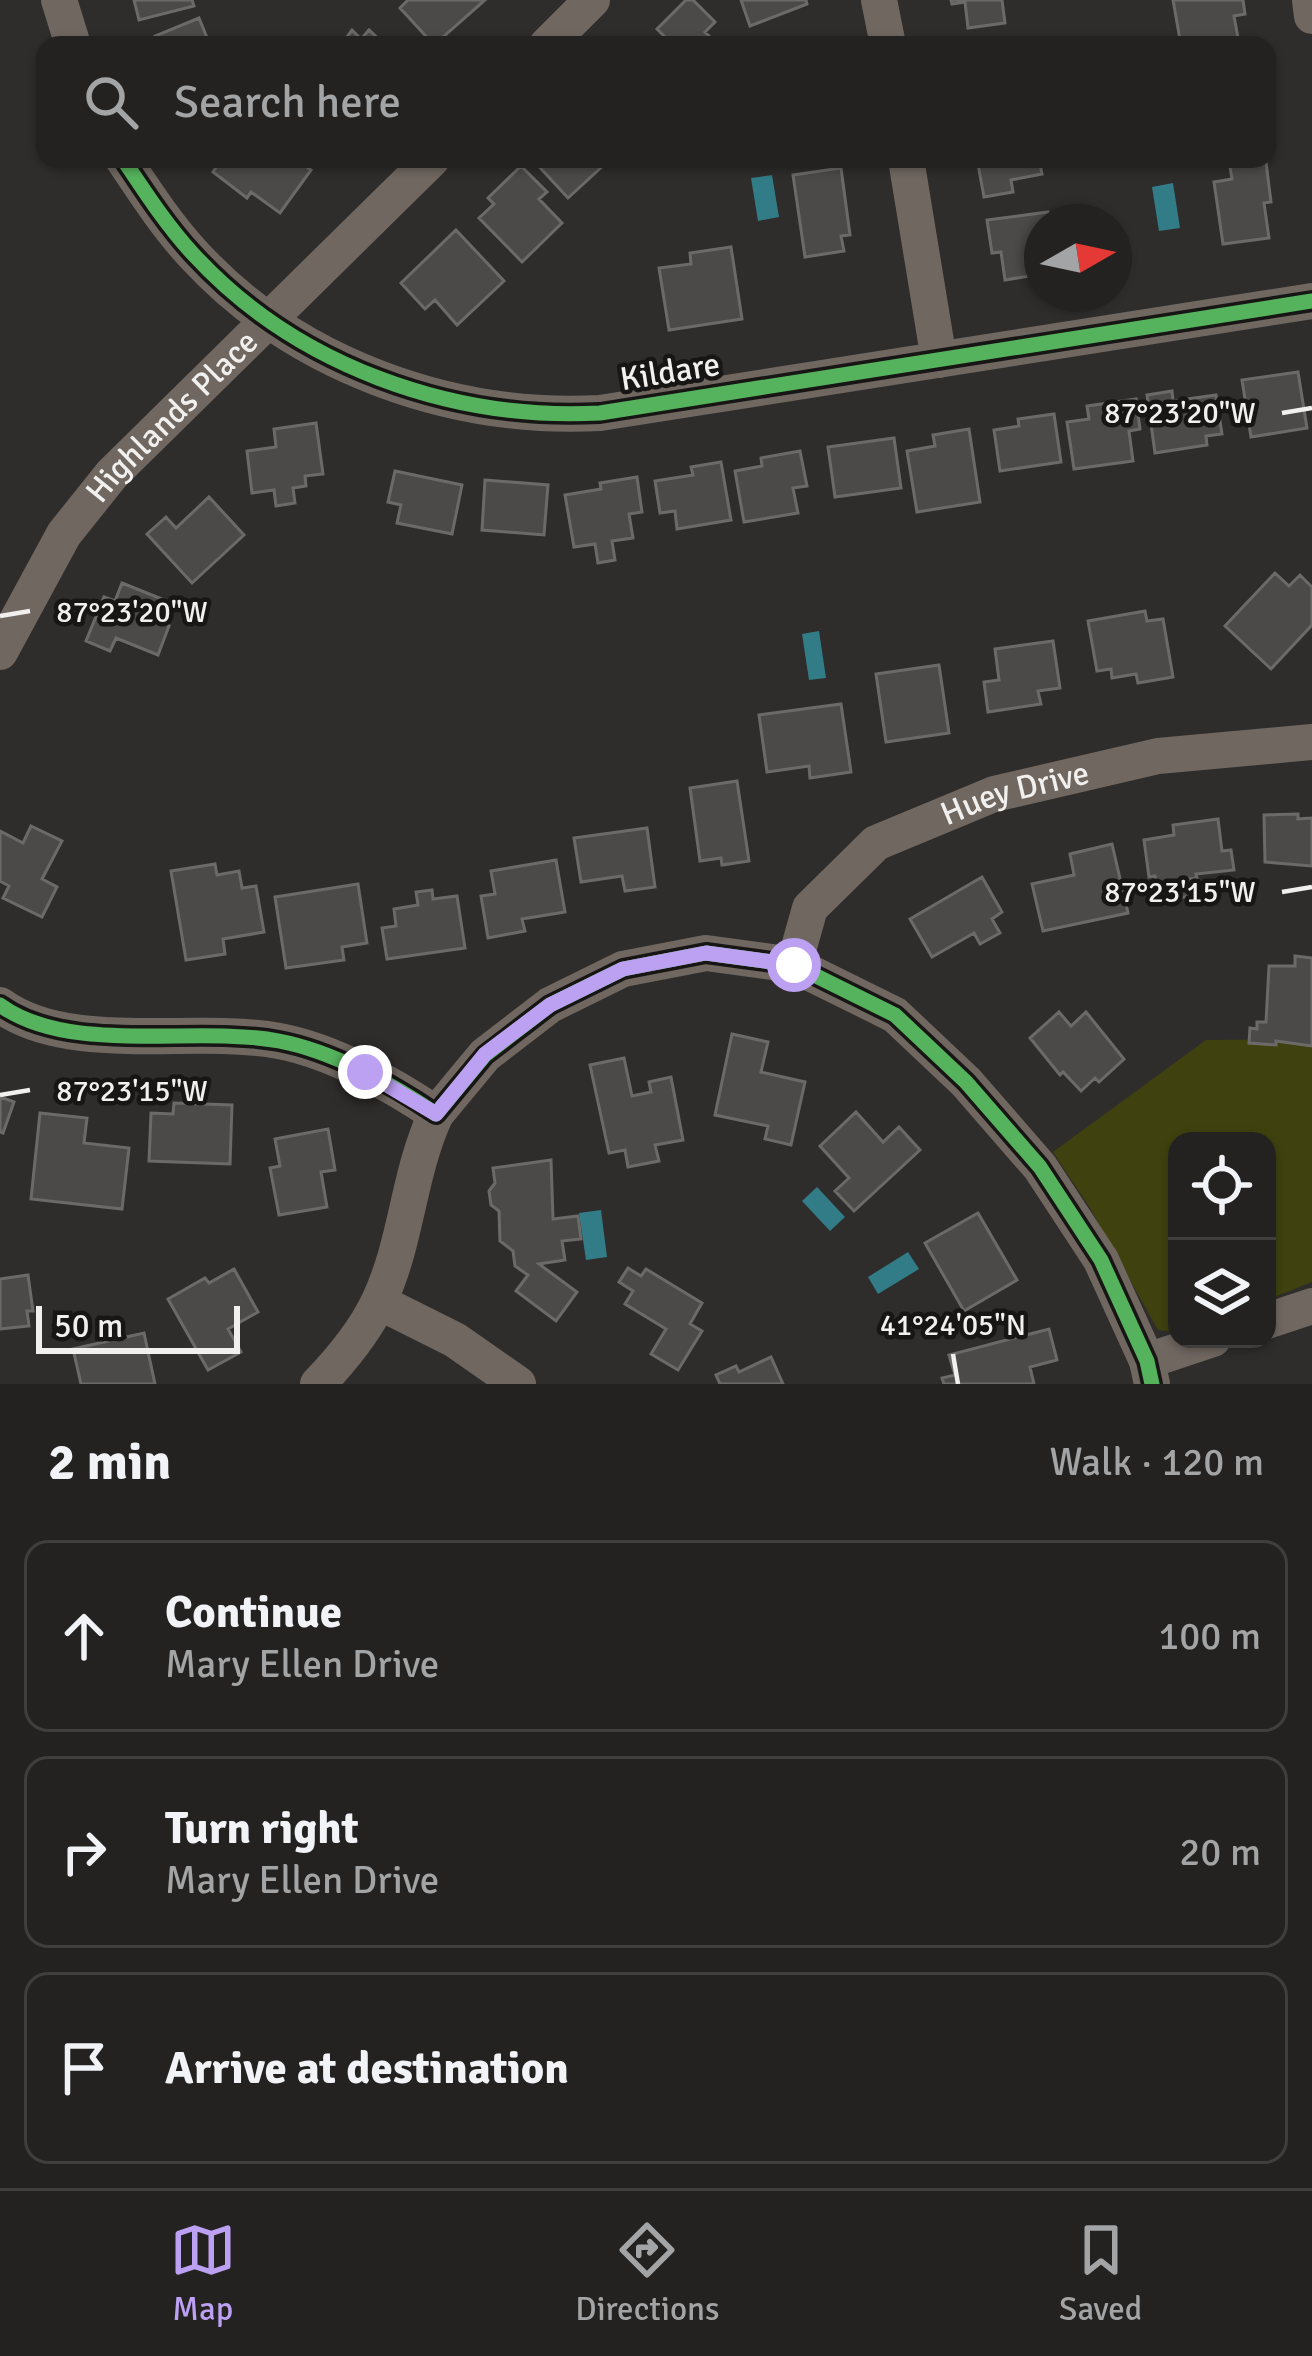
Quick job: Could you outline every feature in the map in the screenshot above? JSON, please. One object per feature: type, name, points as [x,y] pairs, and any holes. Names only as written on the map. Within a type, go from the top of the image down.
[{"type":"street","points":[[59,0],[71,36]]},
{"type":"street","points":[[556,36],[592,0]]},
{"type":"street","points":[[879,0],[886,36]]},
{"type":"street","points":[[1310,0],[1312,16]]},
{"type":"street","name":"Kildare","points":[[130,168],[194,254],[269,321],[337,358],[428,398],[554,416],[600,413],[1312,301]]},
{"type":"street","name":"Highlands Place","points":[[0,652],[64,534],[100,489],[423,168]]},
{"type":"street","points":[[907,168],[939,360]]},
{"type":"street","name":"Huey Drive","points":[[794,965],[810,908],[875,843],[994,794],[1088,772],[1158,756],[1312,742]]},
{"type":"street","points":[[318,1384],[339,1362],[379,1301],[416,1162],[436,1114],[485,1054],[550,1005],[623,969],[706,953],[794,965],[895,1015],[966,1082],[1040,1167],[1088,1241],[1149,1373],[1197,1348]]},
{"type":"street","points":[[0,1005],[55,1027],[100,1037],[166,1033],[281,1041],[365,1072],[436,1114]]},
{"type":"street","points":[[379,1301],[455,1340],[518,1384]]},
{"type":"street","points":[[1276,1318],[1312,1306]]},
{"type":"shaded area","points":[[1312,1039],[1312,1282],[1276,1296],[1276,1132],[1168,1132],[1168,1331],[1158,1330],[1053,1152],[1206,1040]]},
{"type":"water","points":[[772,175],[779,217],[758,221],[751,178]]},
{"type":"water","points":[[1173,183],[1180,228],[1159,231],[1152,187]]},
{"type":"water","points":[[819,631],[826,678],[809,680],[802,634]]},
{"type":"water","points":[[817,1187],[845,1217],[830,1231],[802,1201]]},
{"type":"water","points":[[601,1210],[607,1257],[586,1260],[579,1213]]},
{"type":"water","points":[[908,1252],[919,1269],[878,1294],[868,1277]]},
{"type":"building","points":[[134,0],[192,0],[194,6],[139,20]]},
{"type":"building","points":[[408,0],[485,0],[444,36],[426,36],[400,8]]},
{"type":"building","points":[[686,0],[693,0],[715,22],[705,32],[709,36],[664,36],[657,29]]},
{"type":"building","points":[[741,0],[806,0],[807,4],[750,26]]},
{"type":"building","points":[[951,0],[1002,0],[1005,23],[968,28],[965,2],[952,4]]},
{"type":"building","points":[[1173,0],[1243,0],[1245,14],[1234,16],[1238,36],[1179,36]]},
{"type":"building","points":[[199,18],[206,36],[155,36]]},
{"type":"building","points":[[216,168],[311,170],[280,213],[251,192],[247,198],[213,172]]},
{"type":"building","points":[[523,168],[547,192],[539,199],[562,223],[522,262],[479,218],[494,204],[488,198]]},
{"type":"building","points":[[540,168],[601,168],[568,198]]},
{"type":"building","points":[[841,168],[850,235],[841,236],[844,251],[805,257],[793,175]]},
{"type":"building","points":[[979,168],[1041,168],[1042,174],[1011,180],[1013,192],[984,197]]},
{"type":"building","points":[[1230,168],[1267,168],[1271,202],[1264,203],[1269,238],[1223,244],[1214,182],[1232,179]]},
{"type":"building","points":[[1024,215],[1024,277],[1005,280],[1001,252],[992,253],[987,220]]},
{"type":"building","points":[[456,230],[504,281],[457,325],[435,300],[425,309],[401,283]]},
{"type":"building","points":[[731,247],[742,319],[669,330],[659,268],[691,264],[690,253]]},
{"type":"building","points":[[1298,372],[1307,428],[1251,437],[1242,380]]},
{"type":"building","points":[[1172,391],[1173,401],[1216,395],[1222,434],[1206,436],[1207,445],[1155,453],[1147,395]]},
{"type":"building","points":[[1136,399],[1140,429],[1129,431],[1133,461],[1074,469],[1067,422],[1089,419],[1087,406]]},
{"type":"building","points":[[1054,414],[1061,462],[1000,471],[994,430],[1019,426],[1018,419]]},
{"type":"building","points":[[316,423],[323,474],[305,476],[306,486],[293,488],[295,503],[276,506],[274,490],[252,493],[247,451],[276,447],[274,429]]},
{"type":"building","points":[[969,429],[980,502],[917,512],[907,451],[935,446],[933,435]]},
{"type":"building","points":[[894,438],[901,488],[835,497],[828,447]]},
{"type":"building","points":[[800,451],[807,486],[793,488],[798,513],[744,522],[735,471],[762,466],[761,458]]},
{"type":"building","points":[[721,462],[731,520],[677,529],[675,511],[660,513],[655,481],[693,475],[691,467]]},
{"type":"building","points":[[395,471],[462,485],[452,534],[397,523],[401,505],[388,502]]},
{"type":"building","points":[[637,477],[642,512],[629,514],[633,538],[612,541],[615,560],[598,563],[595,544],[574,547],[565,495]]},
{"type":"building","points":[[485,480],[548,485],[544,535],[482,530]]},
{"type":"building","points":[[209,497],[244,535],[192,583],[147,534],[166,517],[176,528]]},
{"type":"building","points":[[1275,573],[1289,586],[1300,575],[1312,587],[1312,625],[1271,669],[1225,626]]},
{"type":"building","points":[[122,583],[167,601],[158,622],[169,626],[158,655],[116,638],[110,651],[86,641],[104,597],[115,601]]},
{"type":"building","points":[[1145,611],[1147,621],[1163,619],[1173,677],[1138,683],[1136,674],[1112,678],[1111,669],[1097,671],[1088,621]]},
{"type":"building","points":[[1053,641],[1060,688],[1038,691],[1041,704],[988,712],[984,682],[999,680],[995,649]]},
{"type":"building","points":[[939,665],[949,733],[886,742],[876,674]]},
{"type":"building","points":[[841,704],[851,772],[810,778],[809,766],[767,772],[759,715]]},
{"type":"building","points":[[737,781],[749,861],[722,865],[721,858],[700,861],[690,788]]},
{"type":"building","points":[[1298,814],[1298,819],[1312,818],[1312,866],[1265,862],[1264,815]]},
{"type":"building","points":[[1218,819],[1222,851],[1231,850],[1234,870],[1196,874],[1197,878],[1188,879],[1191,896],[1159,901],[1155,876],[1149,877],[1144,840],[1174,835],[1173,825]]},
{"type":"building","points":[[31,826],[62,841],[42,879],[57,887],[42,917],[3,898],[9,886],[0,881],[0,831],[23,843]]},
{"type":"building","points":[[647,828],[655,887],[625,891],[622,876],[581,882],[574,838]]},
{"type":"building","points":[[1112,844],[1128,913],[1043,931],[1032,884],[1074,875],[1070,854]]},
{"type":"building","points":[[556,860],[565,912],[522,919],[525,931],[488,938],[481,896],[495,894],[491,871]]},
{"type":"building","points":[[215,864],[217,875],[239,871],[242,888],[256,886],[264,932],[223,939],[225,954],[186,960],[171,871]]},
{"type":"building","points":[[982,877],[1002,912],[992,919],[1000,933],[980,944],[974,933],[932,957],[910,919]]},
{"type":"building","points":[[358,884],[367,943],[342,947],[344,960],[286,968],[275,897]]},
{"type":"building","points":[[432,890],[433,899],[457,896],[465,948],[387,959],[382,928],[396,926],[394,909],[418,905],[416,892]]},
{"type":"building","points":[[1295,956],[1312,958],[1312,1046],[1249,1043],[1250,1028],[1266,1022],[1269,966],[1295,966]]},
{"type":"building","points":[[1059,1012],[1071,1026],[1086,1012],[1124,1059],[1081,1091],[1063,1072],[1060,1075],[1030,1038]]},
{"type":"building","points":[[732,1034],[768,1042],[761,1072],[805,1082],[791,1145],[765,1139],[768,1126],[715,1115]]},
{"type":"building","points":[[624,1058],[632,1096],[651,1092],[649,1082],[671,1077],[683,1140],[655,1145],[659,1161],[628,1167],[625,1150],[609,1153],[590,1065]]},
{"type":"building","points":[[0,1097],[14,1102],[3,1133],[0,1132]]},
{"type":"building","points":[[174,1103],[232,1105],[230,1164],[149,1161],[151,1113],[173,1114]]},
{"type":"building","points":[[856,1112],[883,1142],[899,1127],[920,1150],[854,1211],[835,1191],[849,1178],[820,1146]]},
{"type":"building","points":[[40,1113],[87,1118],[84,1143],[129,1148],[122,1209],[31,1199]]},
{"type":"building","points":[[328,1129],[335,1170],[321,1172],[327,1207],[279,1215],[270,1168],[280,1166],[275,1139]]},
{"type":"building","points":[[551,1160],[553,1219],[578,1216],[581,1239],[562,1241],[565,1260],[539,1264],[577,1292],[556,1321],[516,1291],[528,1275],[515,1266],[513,1251],[500,1241],[499,1211],[491,1205],[489,1191],[495,1183],[493,1168]]},
{"type":"building","points":[[978,1213],[1017,1280],[964,1311],[925,1243]]},
{"type":"building","points":[[628,1268],[641,1276],[646,1269],[702,1303],[690,1324],[702,1331],[678,1370],[651,1354],[666,1329],[625,1304],[633,1291],[619,1282]]},
{"type":"building","points":[[234,1269],[258,1312],[228,1329],[241,1352],[208,1370],[168,1299],[205,1278],[209,1283]]},
{"type":"building","points":[[28,1275],[33,1311],[27,1311],[29,1326],[0,1329],[0,1279]]},
{"type":"building","points":[[1049,1329],[1057,1360],[1030,1367],[1034,1384],[944,1384],[942,1378],[955,1375],[949,1355]]},
{"type":"building","points":[[144,1333],[155,1384],[81,1384],[73,1349]]},
{"type":"building","points":[[771,1357],[783,1384],[720,1384],[716,1375],[736,1366],[739,1372]]},
{"type":"cycle path","points":[[129,168],[194,255],[280,328],[380,379],[488,407],[600,413],[1312,301]]},
{"type":"cycle path","points":[[0,1005],[29,1021],[97,1035],[279,1041],[361,1070],[436,1114],[485,1055],[550,1005],[623,969],[706,953],[794,965],[895,1015],[966,1082],[1040,1167],[1101,1260],[1147,1361],[1152,1384]]},
{"type":"route","points":[[365,1072],[436,1114],[485,1054],[550,1005],[623,969],[706,953],[794,965]]}]
